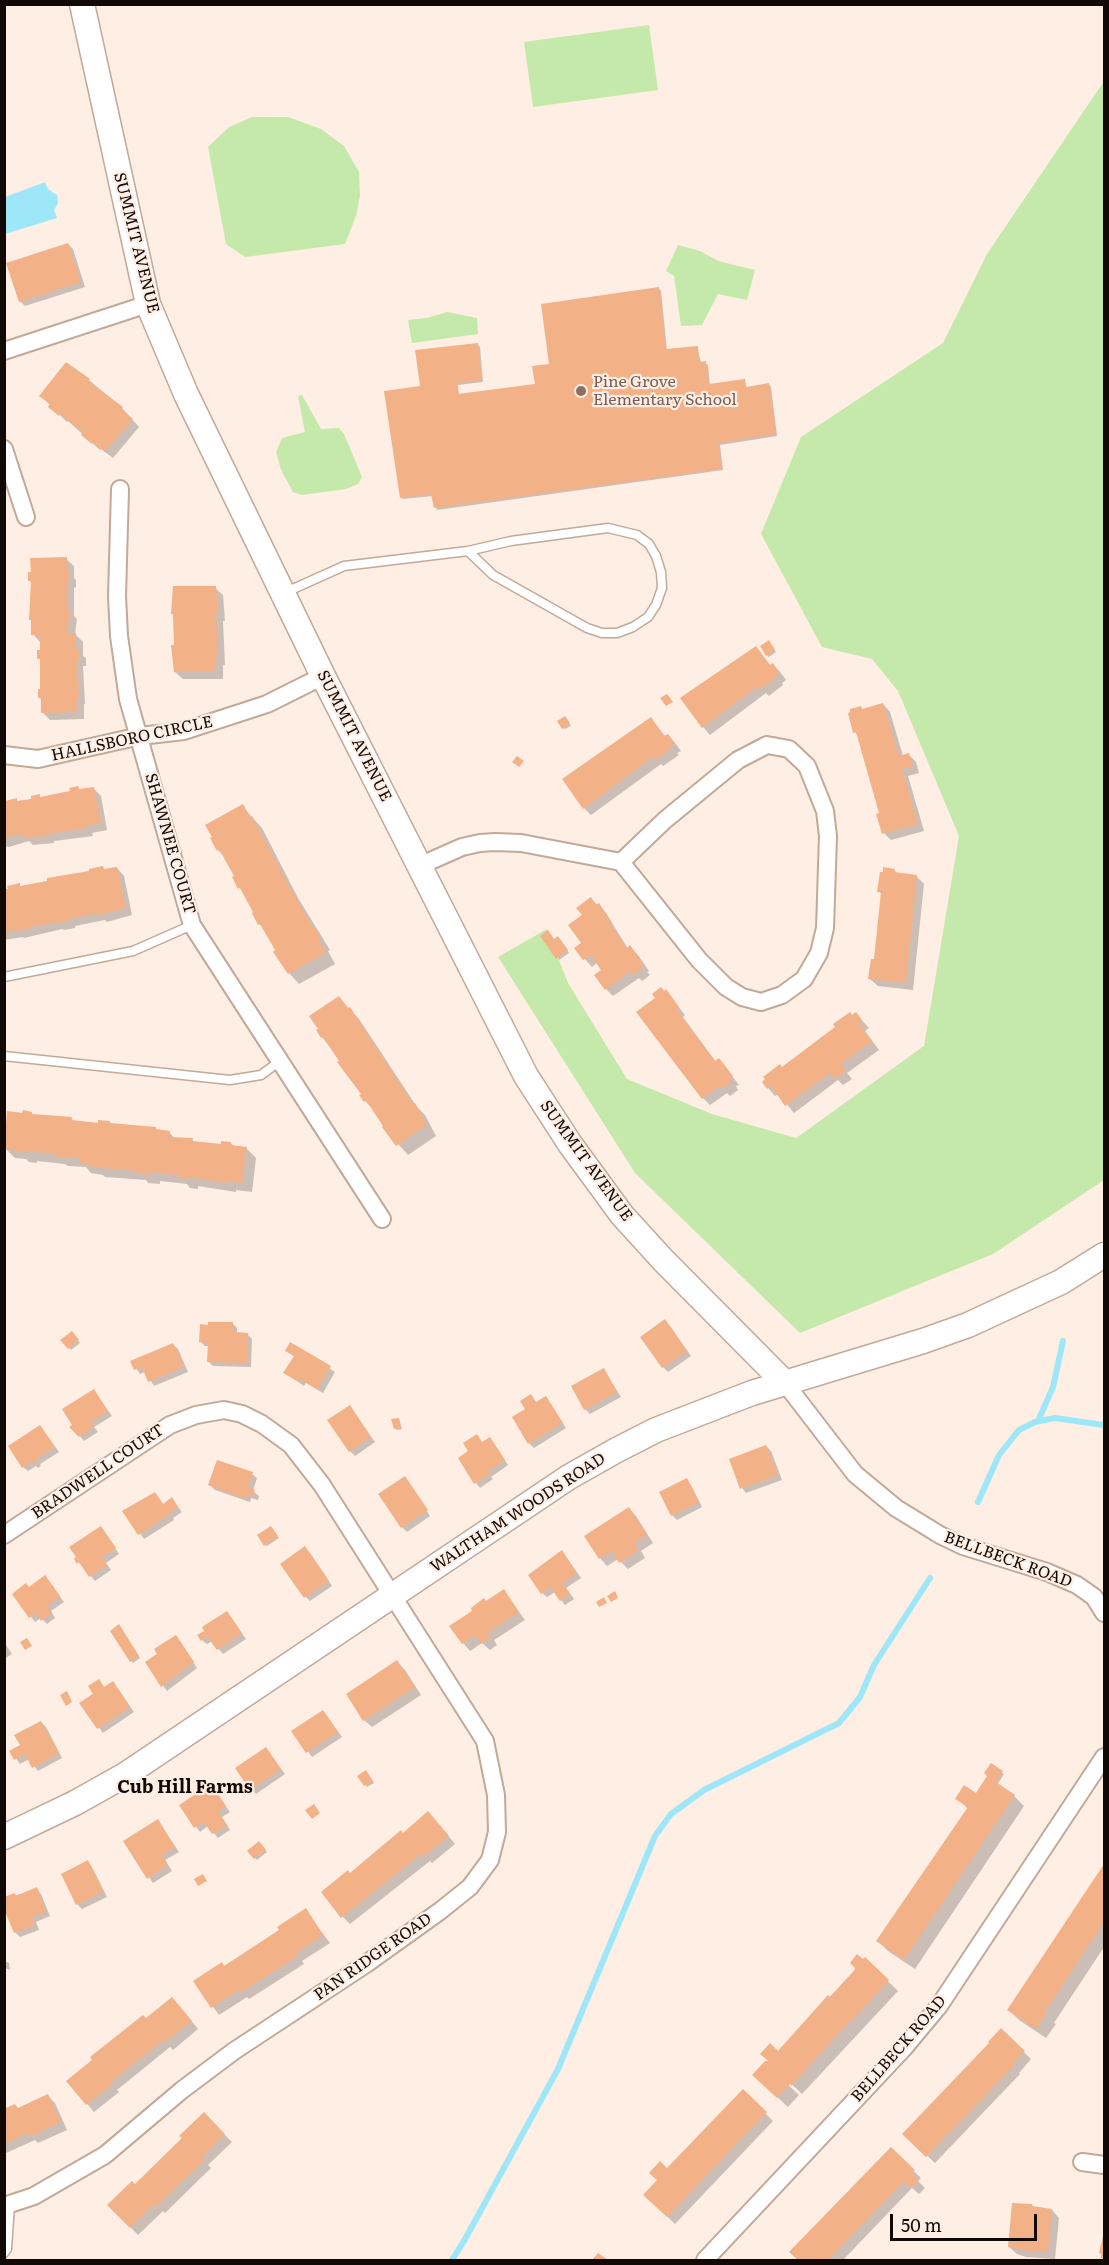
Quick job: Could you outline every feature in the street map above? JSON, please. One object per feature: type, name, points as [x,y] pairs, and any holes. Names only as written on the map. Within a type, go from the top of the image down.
[{"type":"street","name":"SUMMIT AVENUE","points":[[82,4],[148,304],[186,394],[323,676],[526,1076],[570,1144],[622,1215],[664,1261],[786,1383]]},
{"type":"street","points":[[4,351],[148,304]]},
{"type":"street","points":[[4,449],[26,517]]},
{"type":"street","name":"SHAWNEE COURT","points":[[120,489],[117,597],[119,636],[129,699],[192,925],[382,1219]]},
{"type":"street","name":"HALLSBORO CIRCLE","points":[[4,755],[38,759],[140,736],[184,731],[267,704],[323,676]]},
{"type":"street","points":[[419,866],[462,847],[495,842],[521,843],[621,862],[699,960],[726,987],[742,997],[761,1002],[782,995],[804,979],[819,953],[825,928],[828,836],[825,811],[807,766],[789,749],[767,745],[738,760],[665,820],[621,862]]},
{"type":"street","name":"WALTHAM WOODS ROAD","points":[[4,1837],[75,1803],[125,1774],[569,1477],[615,1451],[703,1410],[923,1341],[968,1324],[1061,1282],[1104,1255]]},
{"type":"street","name":"BELLBECK ROAD","points":[[786,1383],[855,1474],[896,1508],[963,1546],[1047,1572],[1077,1585],[1094,1597],[1104,1613]]},
{"type":"street","name":"BRADWELL COURT","points":[[4,1535],[170,1425],[196,1415],[224,1410],[242,1414],[262,1424],[291,1445],[322,1485],[393,1595]]},
{"type":"street","name":"PAN RIDGE ROAD","points":[[7,2205],[34,2196],[105,2155],[182,2090],[234,2051],[366,1964],[440,1911],[470,1887],[490,1860],[496,1832],[496,1795],[485,1741],[393,1595]]},
{"type":"street","name":"BELLBECK ROAD","points":[[705,2260],[904,2048],[939,2006],[1104,1757]]},
{"type":"street","points":[[1082,2162],[1104,2165]]},
{"type":"lane","points":[[284,593],[334,568],[468,551],[511,541],[608,528],[625,530],[649,544],[662,572],[662,588],[656,605],[648,617],[633,627],[617,633],[602,633],[587,628],[493,574],[468,551]]},
{"type":"lane","points":[[4,977],[133,951],[192,925]]},
{"type":"lane","points":[[4,1056],[230,1080],[261,1075],[280,1061]]},
{"type":"lane","points":[[4,2253],[7,2248],[7,2205]]},
{"type":"green space","points":[[649,25],[658,90],[533,107],[524,42]]},
{"type":"green space","points":[[1104,81],[1104,1180],[993,1254],[800,1333],[635,1173],[498,957],[547,929],[568,983],[627,1079],[712,1114],[796,1138],[924,1046],[959,836],[898,691],[872,659],[822,647],[761,534],[801,437],[943,343],[987,254]]},
{"type":"green space","points":[[252,117],[288,117],[321,129],[344,146],[359,172],[360,196],[356,216],[345,244],[245,257],[226,244],[208,147],[229,127]]},
{"type":"green space","points":[[678,245],[700,251],[718,261],[755,270],[747,300],[718,294],[702,325],[681,326],[674,276],[666,271]]},
{"type":"green space","points":[[447,312],[477,318],[478,334],[412,343],[408,320],[427,318]]},
{"type":"green space","points":[[302,395],[321,429],[339,428],[344,434],[362,477],[358,484],[346,489],[302,495],[293,492],[281,470],[276,452],[282,438],[305,432],[298,396]]},
{"type":"water","points":[[45,182],[48,189],[57,195],[58,203],[54,210],[57,218],[5,234],[5,197]]},
{"type":"building","points":[[68,243],[81,282],[19,302],[6,263]]},
{"type":"building","points":[[659,287],[666,349],[698,346],[699,362],[706,361],[709,384],[745,379],[746,387],[769,383],[776,434],[718,443],[722,469],[434,508],[431,494],[400,498],[384,391],[420,386],[415,350],[478,343],[482,380],[457,383],[458,394],[535,384],[532,366],[549,364],[541,304]]},
{"type":"building","points":[[66,362],[123,407],[121,409],[133,419],[105,452],[81,435],[83,432],[48,407],[50,404],[39,396]]},
{"type":"building","points":[[67,557],[69,580],[67,581],[67,610],[70,610],[67,634],[76,633],[76,649],[79,649],[77,712],[41,713],[41,698],[38,698],[40,659],[37,659],[37,650],[40,650],[40,635],[31,635],[31,620],[29,620],[30,558]]},
{"type":"building","points":[[173,586],[216,586],[218,658],[216,658],[216,672],[174,672],[171,645],[174,645],[173,614],[171,614]]},
{"type":"building","points":[[769,640],[775,650],[766,656],[760,646]]},
{"type":"building","points":[[756,646],[770,665],[773,663],[779,672],[775,675],[777,677],[760,689],[758,686],[702,728],[680,698]]},
{"type":"building","points":[[667,694],[673,702],[666,706],[660,698]]},
{"type":"building","points":[[883,703],[899,756],[909,753],[913,766],[902,769],[918,824],[882,834],[876,814],[879,813],[856,732],[853,733],[848,713],[850,709],[861,706],[862,709]]},
{"type":"building","points":[[565,716],[570,723],[562,729],[557,721]]},
{"type":"building","points":[[651,717],[664,736],[668,734],[675,743],[671,745],[673,747],[655,760],[653,757],[583,809],[562,779]]},
{"type":"building","points":[[517,756],[524,761],[519,767],[512,762]]},
{"type":"building","points":[[78,786],[79,789],[94,787],[101,823],[86,826],[86,828],[47,834],[47,836],[24,838],[23,834],[9,836],[5,839],[5,801],[17,798],[17,801],[31,799],[31,796],[40,794],[40,797],[70,791],[69,788]]},
{"type":"building","points":[[243,804],[321,939],[319,940],[326,953],[288,974],[273,952],[275,950],[260,924],[258,925],[205,825]]},
{"type":"building","points":[[103,866],[104,869],[117,867],[126,908],[68,919],[69,921],[29,927],[29,929],[4,932],[4,889],[8,889],[7,886],[47,881],[47,878],[89,871],[89,869]]},
{"type":"building","points":[[883,867],[895,869],[894,872],[917,875],[906,983],[868,979],[871,959],[874,959],[881,892],[877,892]]},
{"type":"building","points":[[591,897],[596,905],[599,903],[627,948],[630,945],[644,967],[633,975],[631,971],[605,990],[594,975],[601,970],[591,955],[583,960],[574,948],[581,943],[568,925],[582,915],[576,908]]},
{"type":"building","points":[[548,930],[554,939],[558,936],[568,950],[556,959],[540,936]]},
{"type":"building","points":[[661,987],[664,991],[666,989],[679,1007],[676,1009],[715,1061],[719,1058],[733,1076],[730,1078],[732,1082],[722,1089],[719,1086],[702,1099],[636,1012],[655,998],[652,994]]},
{"type":"building","points":[[339,996],[348,1008],[350,1007],[413,1104],[415,1103],[427,1125],[396,1146],[366,1100],[364,1102],[359,1095],[361,1094],[337,1062],[339,1061],[323,1037],[321,1038],[309,1016]]},
{"type":"building","points":[[850,1012],[852,1015],[856,1012],[862,1020],[859,1023],[872,1041],[841,1064],[846,1071],[834,1079],[830,1073],[785,1106],[771,1086],[767,1089],[762,1082],[765,1079],[763,1077],[780,1064],[782,1067],[835,1027],[833,1024]]},
{"type":"building","points":[[23,1110],[32,1112],[32,1114],[72,1117],[71,1120],[98,1123],[98,1120],[156,1127],[156,1129],[170,1131],[169,1137],[193,1138],[192,1141],[221,1144],[221,1141],[231,1142],[231,1145],[247,1147],[242,1183],[179,1178],[179,1175],[151,1172],[150,1175],[137,1173],[137,1171],[93,1167],[93,1165],[80,1164],[80,1158],[56,1157],[56,1154],[28,1151],[28,1153],[4,1148],[7,1111],[22,1113]]},
{"type":"building","points":[[665,1319],[687,1351],[662,1368],[640,1337]]},
{"type":"building","points":[[208,1322],[233,1322],[233,1332],[248,1333],[247,1363],[207,1362],[208,1343],[199,1342],[200,1324],[208,1325]]},
{"type":"building","points":[[72,1331],[79,1340],[68,1349],[60,1340]]},
{"type":"building","points":[[290,1342],[331,1366],[317,1389],[300,1379],[299,1382],[283,1373],[294,1356],[285,1351]]},
{"type":"building","points":[[173,1343],[184,1367],[148,1382],[142,1367],[134,1370],[130,1361]]},
{"type":"building","points":[[604,1368],[617,1392],[584,1410],[571,1386]]},
{"type":"building","points":[[94,1389],[108,1411],[91,1422],[94,1427],[79,1437],[69,1427],[72,1425],[62,1409]]},
{"type":"building","points":[[531,1394],[536,1402],[546,1396],[563,1423],[528,1444],[512,1417],[525,1409],[520,1401]]},
{"type":"building","points":[[350,1405],[371,1437],[349,1452],[327,1420]]},
{"type":"building","points":[[399,1418],[401,1427],[394,1429],[391,1419]]},
{"type":"building","points":[[40,1425],[55,1447],[36,1459],[37,1461],[33,1464],[31,1462],[22,1468],[8,1446]]},
{"type":"building","points":[[477,1434],[482,1442],[490,1437],[505,1460],[488,1471],[490,1474],[474,1484],[458,1458],[468,1451],[463,1443]]},
{"type":"building","points":[[766,1445],[778,1475],[740,1489],[729,1459]]},
{"type":"building","points":[[217,1460],[253,1472],[248,1487],[255,1490],[253,1496],[247,1494],[245,1499],[208,1485]]},
{"type":"building","points":[[405,1476],[428,1510],[401,1528],[378,1494]]},
{"type":"building","points":[[687,1478],[699,1502],[671,1516],[659,1492]]},
{"type":"building","points":[[155,1492],[163,1504],[172,1497],[178,1507],[138,1535],[122,1511]]},
{"type":"building","points":[[629,1507],[647,1535],[635,1543],[639,1550],[619,1563],[612,1551],[599,1559],[584,1536]]},
{"type":"building","points":[[101,1526],[116,1548],[102,1557],[107,1565],[89,1577],[79,1562],[77,1564],[74,1559],[76,1557],[69,1547]]},
{"type":"building","points":[[271,1526],[278,1536],[264,1546],[257,1535]]},
{"type":"building","points":[[305,1546],[329,1581],[304,1598],[280,1564]]},
{"type":"building","points":[[562,1550],[577,1573],[563,1583],[570,1594],[560,1601],[550,1587],[541,1594],[528,1575]]},
{"type":"building","points":[[45,1575],[60,1596],[47,1606],[52,1613],[41,1621],[36,1613],[29,1618],[12,1594],[26,1583],[29,1587]]},
{"type":"building","points":[[504,1589],[519,1612],[488,1632],[491,1637],[481,1644],[475,1635],[462,1644],[449,1626],[472,1611],[471,1608],[484,1598],[486,1601]]},
{"type":"building","points":[[615,1591],[618,1598],[611,1602],[607,1596]]},
{"type":"building","points":[[604,1597],[607,1603],[599,1607],[596,1602]]},
{"type":"building","points":[[227,1611],[242,1633],[217,1650],[207,1636],[201,1641],[197,1635],[204,1631],[202,1627]]},
{"type":"building","points":[[119,1624],[139,1656],[130,1662],[110,1631]]},
{"type":"building","points":[[176,1635],[194,1662],[161,1687],[145,1662],[157,1654],[154,1649]]},
{"type":"building","points":[[27,1638],[32,1646],[25,1650],[20,1642]]},
{"type":"building","points":[[397,1660],[415,1687],[363,1721],[346,1694]]},
{"type":"building","points":[[99,1679],[104,1687],[113,1681],[130,1707],[97,1729],[79,1703],[93,1694],[88,1686]]},
{"type":"building","points":[[67,1691],[72,1702],[66,1706],[60,1695]]},
{"type":"building","points":[[323,1710],[338,1732],[306,1753],[291,1731]]},
{"type":"building","points":[[41,1721],[59,1753],[32,1768],[25,1754],[14,1760],[9,1751],[20,1745],[14,1735]]},
{"type":"building","points":[[266,1747],[281,1769],[250,1790],[235,1768]]},
{"type":"building","points":[[991,1763],[1003,1771],[996,1782],[1015,1795],[904,1960],[876,1941],[968,1807],[955,1799],[964,1785],[976,1793],[987,1776],[984,1773]]},
{"type":"building","points":[[366,1770],[373,1781],[364,1786],[357,1776]]},
{"type":"building","points":[[211,1784],[226,1806],[218,1812],[227,1825],[212,1834],[204,1822],[194,1828],[179,1805]]},
{"type":"building","points":[[314,1804],[320,1813],[312,1819],[305,1810]]},
{"type":"building","points":[[428,1811],[449,1836],[423,1857],[421,1854],[341,1918],[321,1892],[348,1870],[350,1873],[401,1830],[403,1833]]},
{"type":"building","points":[[158,1819],[175,1847],[162,1855],[168,1865],[147,1879],[123,1841]]},
{"type":"building","points":[[259,1841],[266,1850],[254,1859],[247,1851]]},
{"type":"building","points":[[88,1860],[103,1892],[76,1905],[61,1874]]},
{"type":"building","points":[[1104,1864],[1104,1922],[1036,2029],[1007,2010]]},
{"type":"building","points":[[203,1874],[207,1881],[198,1886],[194,1879]]},
{"type":"building","points":[[37,1887],[46,1912],[32,1917],[35,1925],[14,1933],[4,1909],[4,1897],[15,1893],[16,1896]]},
{"type":"building","points":[[306,1908],[323,1935],[296,1953],[298,1956],[240,1993],[239,1990],[211,2008],[193,1981],[222,1962],[224,1966],[279,1930],[277,1927]]},
{"type":"building","points":[[857,1954],[863,1959],[865,1957],[889,1980],[791,2086],[790,2084],[777,2098],[752,2075],[765,2061],[768,2061],[760,2054],[770,2043],[778,2051],[828,1995],[830,1997],[854,1971],[855,1968],[850,1963]]},
{"type":"building","points":[[172,1997],[192,2021],[164,2043],[162,2041],[86,2105],[66,2081],[92,2060],[90,2057],[143,2015],[146,2018]]},
{"type":"building","points":[[1001,2028],[1025,2051],[1012,2064],[1014,2066],[926,2157],[902,2134]]},
{"type":"building","points":[[743,2089],[767,2112],[667,2217],[643,2195],[657,2180],[649,2173],[660,2161],[667,2168]]},
{"type":"building","points":[[48,2094],[61,2122],[29,2137],[28,2133],[4,2144],[4,2109],[15,2104],[18,2108]]},
{"type":"building","points":[[204,2112],[225,2134],[202,2157],[205,2159],[156,2207],[154,2204],[130,2228],[107,2205],[132,2181],[135,2184],[182,2138],[179,2136]]},
{"type":"building","points":[[891,2147],[915,2170],[912,2173],[919,2180],[911,2188],[904,2181],[828,2260],[798,2260],[789,2252]]},
{"type":"building","points":[[1012,2203],[1032,2204],[1032,2206],[1052,2209],[1048,2252],[1017,2250],[1017,2248],[1008,2247]]},
{"type":"building","points":[[1103,2236],[1104,2258],[1101,2258],[1099,2253]]},
{"type":"building","points":[[598,2253],[608,2260],[592,2260]]},
{"type":"waterway","points":[[1038,1421],[1053,1387],[1063,1341]]},
{"type":"waterway","points":[[978,1502],[999,1455],[1019,1430],[1035,1422],[1055,1418],[1104,1425]]},
{"type":"waterway","points":[[452,2260],[558,2069],[655,1836],[671,1814],[704,1790],[839,1723],[860,1697],[874,1665],[930,1578]]},
{"type":"place","name":"Pine Grove Elementary School","points":[[581,391]]},
{"type":"district","name":"Cub Hill Farms","points":[[185,1788]]}]
